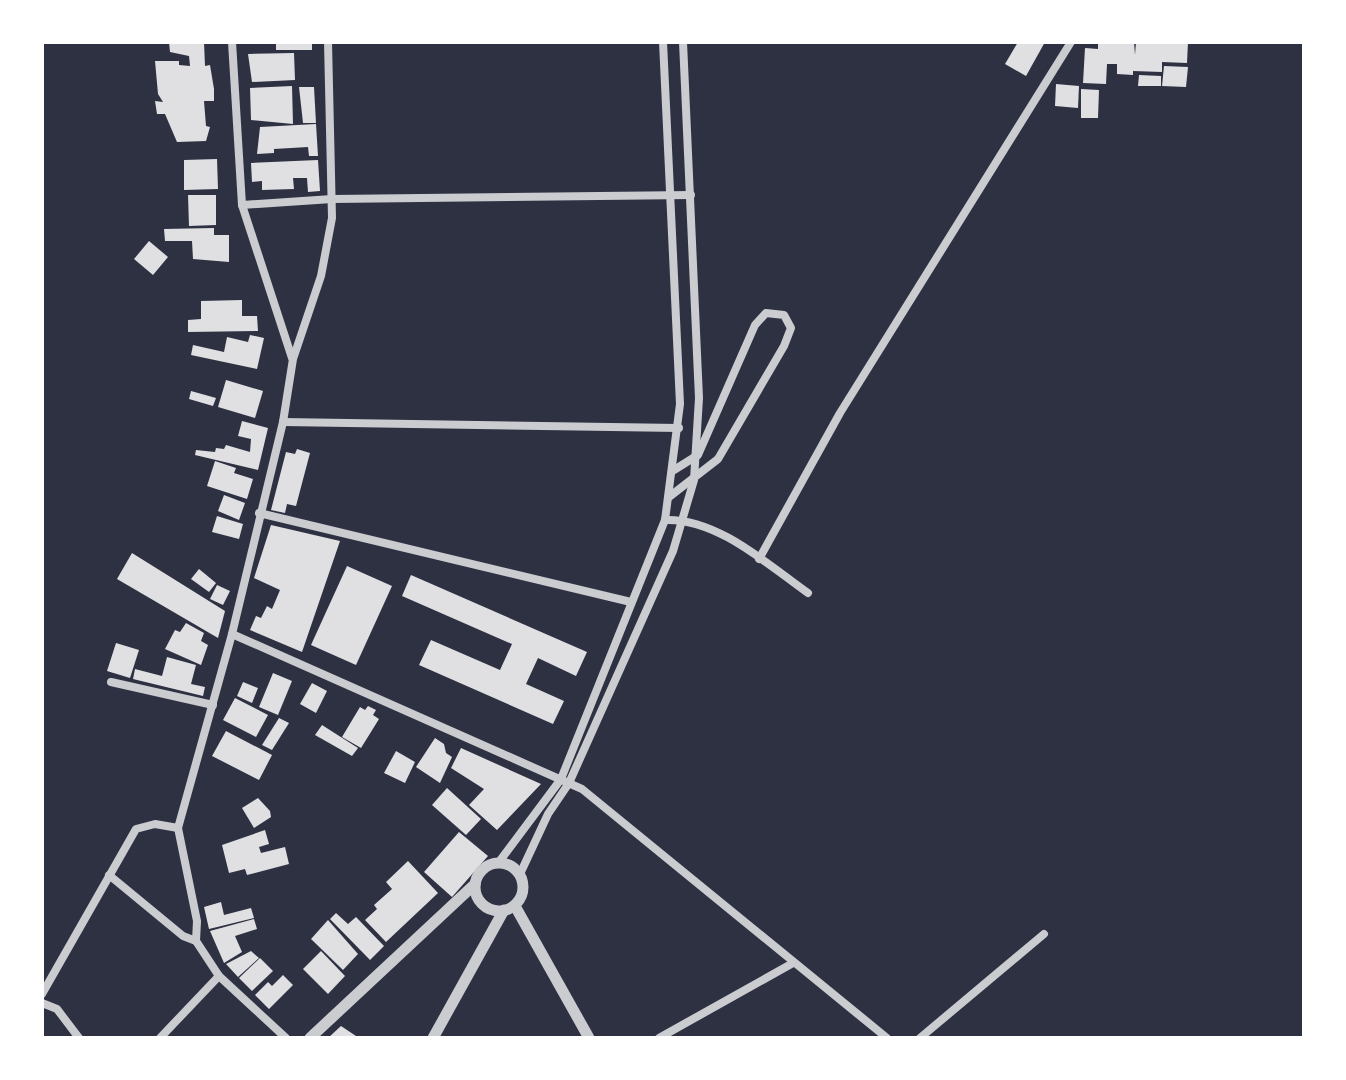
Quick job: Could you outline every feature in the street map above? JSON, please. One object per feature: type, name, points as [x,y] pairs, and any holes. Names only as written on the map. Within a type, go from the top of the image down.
[{"type":"street","points":[[232,42],[242,205],[268,294],[293,359]]},
{"type":"street","points":[[196,941],[197,921],[178,828],[232,634],[283,422],[293,359],[326,255],[332,199],[328,42]]},
{"type":"street","points":[[499,862],[565,781],[631,602],[665,520],[679,428],[663,42]]},
{"type":"street","points":[[520,874],[684,519],[694,480],[698,455],[691,195],[683,42]]},
{"type":"street","points":[[759,559],[847,400],[1071,42]]},
{"type":"street","points":[[242,205],[332,199],[691,195]]},
{"type":"street","points":[[668,498],[718,459],[784,346],[790,321],[775,311],[766,313],[755,325],[698,455],[674,470]]},
{"type":"street","points":[[283,422],[679,428]]},
{"type":"street","points":[[259,513],[631,602]]},
{"type":"street","points":[[665,520],[684,519],[714,531],[808,593]]},
{"type":"street","points":[[232,634],[565,781],[674,862],[887,1038]]},
{"type":"street","points":[[111,682],[213,705]]},
{"type":"street","points":[[42,994],[136,829],[155,824],[178,828]]},
{"type":"street","points":[[433,1038],[523,891],[520,874],[511,865],[499,862],[487,865],[479,873],[476,893],[487,907],[510,908]]},
{"type":"street","points":[[109,875],[183,936],[196,941],[219,976],[286,1038]]},
{"type":"street","points":[[310,1038],[475,884]]},
{"type":"street","points":[[510,908],[589,1038]]},
{"type":"street","points":[[920,1038],[1044,934]]},
{"type":"street","points":[[659,1038],[793,963]]},
{"type":"street","points":[[160,1038],[219,976]]},
{"type":"street","points":[[42,1003],[57,1009],[79,1038]]},
{"type":"building","points":[[169,42],[204,42],[205,66],[210,65],[214,89],[214,101],[204,101],[206,126],[210,127],[206,141],[177,142],[165,114],[157,114],[155,101],[163,102],[158,94],[155,61],[179,61],[179,65],[190,66],[189,56],[170,52]]},
{"type":"building","points":[[276,42],[312,42],[312,50],[276,50]]},
{"type":"building","points":[[1018,42],[1045,42],[1026,76],[1005,64]]},
{"type":"building","points":[[1098,42],[1134,42],[1135,55],[1136,42],[1188,42],[1187,63],[1162,62],[1162,72],[1133,71],[1133,75],[1117,74],[1117,64],[1107,64],[1106,84],[1083,83],[1085,48],[1098,49]]},
{"type":"building","points":[[294,53],[295,80],[252,82],[248,54]]},
{"type":"building","points":[[1164,66],[1188,67],[1186,87],[1162,86]]},
{"type":"building","points":[[1139,75],[1161,76],[1161,86],[1138,86]]},
{"type":"building","points":[[1056,84],[1079,86],[1078,108],[1055,106]]},
{"type":"building","points":[[292,86],[293,124],[251,120],[250,88]]},
{"type":"building","points":[[299,87],[314,87],[316,123],[303,123]]},
{"type":"building","points":[[1081,89],[1099,90],[1098,118],[1081,118]]},
{"type":"building","points":[[316,124],[318,156],[309,156],[308,147],[274,149],[274,153],[257,154],[260,127]]},
{"type":"building","points":[[217,159],[218,189],[184,190],[184,160]]},
{"type":"building","points":[[318,160],[320,191],[308,192],[307,178],[293,178],[294,189],[262,190],[262,181],[252,182],[251,163]]},
{"type":"building","points":[[188,195],[216,195],[216,225],[189,226]]},
{"type":"building","points":[[214,228],[214,235],[229,235],[229,262],[193,259],[192,241],[165,241],[164,229]]},
{"type":"building","points":[[149,241],[168,257],[153,275],[134,259]]},
{"type":"building","points":[[242,300],[242,316],[257,316],[258,331],[188,332],[188,320],[201,319],[201,301]]},
{"type":"building","points":[[250,335],[264,338],[257,369],[191,355],[193,345],[224,352],[227,337],[248,342]]},
{"type":"building","points":[[226,380],[263,391],[255,418],[218,407]]},
{"type":"building","points":[[191,391],[216,398],[213,406],[189,399]]},
{"type":"building","points":[[242,421],[268,428],[258,470],[195,455],[196,450],[215,452],[216,448],[224,449],[226,445],[250,452],[251,439],[238,436]]},
{"type":"building","points":[[297,449],[310,453],[296,506],[287,504],[285,513],[271,510],[286,452],[295,454]]},
{"type":"building","points":[[215,461],[236,468],[234,473],[253,479],[247,499],[207,486]]},
{"type":"building","points":[[224,495],[245,503],[239,520],[218,511]]},
{"type":"building","points":[[217,516],[243,524],[239,539],[212,532]]},
{"type":"building","points":[[271,525],[340,541],[302,652],[250,630],[256,616],[261,618],[267,606],[272,609],[280,590],[254,578]]},
{"type":"building","points":[[132,553],[225,611],[218,638],[117,579]]},
{"type":"building","points":[[347,566],[392,586],[356,665],[311,645]]},
{"type":"building","points":[[199,569],[216,583],[209,592],[191,579]]},
{"type":"building","points":[[411,575],[587,652],[576,676],[538,658],[526,684],[564,701],[553,724],[419,665],[431,640],[500,670],[512,644],[402,596]]},
{"type":"building","points":[[217,585],[230,591],[223,605],[210,599]]},
{"type":"building","points":[[186,623],[204,633],[201,641],[208,645],[201,665],[165,649],[175,630],[180,632]]},
{"type":"building","points":[[116,643],[139,650],[130,678],[107,671]]},
{"type":"building","points":[[167,657],[196,665],[191,684],[205,687],[203,696],[133,679],[135,669],[162,676]]},
{"type":"building","points":[[273,673],[292,681],[278,715],[259,707]]},
{"type":"building","points":[[243,682],[258,688],[252,703],[237,696]]},
{"type":"building","points":[[312,683],[327,691],[316,713],[300,704]]},
{"type":"building","points":[[235,698],[268,715],[256,737],[223,720]]},
{"type":"building","points":[[368,706],[376,710],[373,715],[379,719],[361,748],[342,737],[360,707],[365,710]]},
{"type":"building","points":[[279,718],[289,723],[272,750],[262,745]]},
{"type":"building","points":[[322,725],[358,748],[352,756],[315,735]]},
{"type":"building","points":[[226,731],[272,755],[259,780],[212,756]]},
{"type":"building","points":[[435,738],[444,744],[446,753],[452,757],[440,783],[416,767]]},
{"type":"building","points":[[461,748],[541,784],[497,830],[469,805],[484,789],[451,768]]},
{"type":"building","points":[[396,751],[415,762],[405,783],[384,773]]},
{"type":"building","points":[[447,788],[481,819],[466,835],[432,805]]},
{"type":"building","points":[[258,798],[270,811],[271,817],[254,828],[242,808]]},
{"type":"building","points":[[265,830],[269,844],[259,847],[261,853],[285,847],[289,864],[247,875],[245,869],[229,873],[222,845]]},
{"type":"building","points":[[459,832],[488,856],[452,897],[424,872]]},
{"type":"building","points":[[408,861],[438,893],[386,942],[365,920],[377,909],[374,905],[392,889],[386,882]]},
{"type":"building","points":[[221,902],[224,915],[251,908],[254,918],[209,929],[204,907]]},
{"type":"building","points":[[336,913],[348,924],[356,917],[384,946],[370,960],[330,919]]},
{"type":"building","points":[[254,919],[257,929],[235,936],[242,952],[224,963],[210,931]]},
{"type":"building","points":[[328,920],[358,954],[343,970],[311,939]]},
{"type":"building","points":[[251,951],[259,958],[238,977],[226,964]]},
{"type":"building","points":[[321,951],[345,976],[328,994],[303,969]]},
{"type":"building","points":[[260,958],[273,971],[252,991],[239,978]]},
{"type":"building","points":[[283,975],[293,985],[269,1009],[255,995],[268,982],[272,986]]},
{"type":"building","points":[[341,1026],[359,1038],[328,1038]]}]
